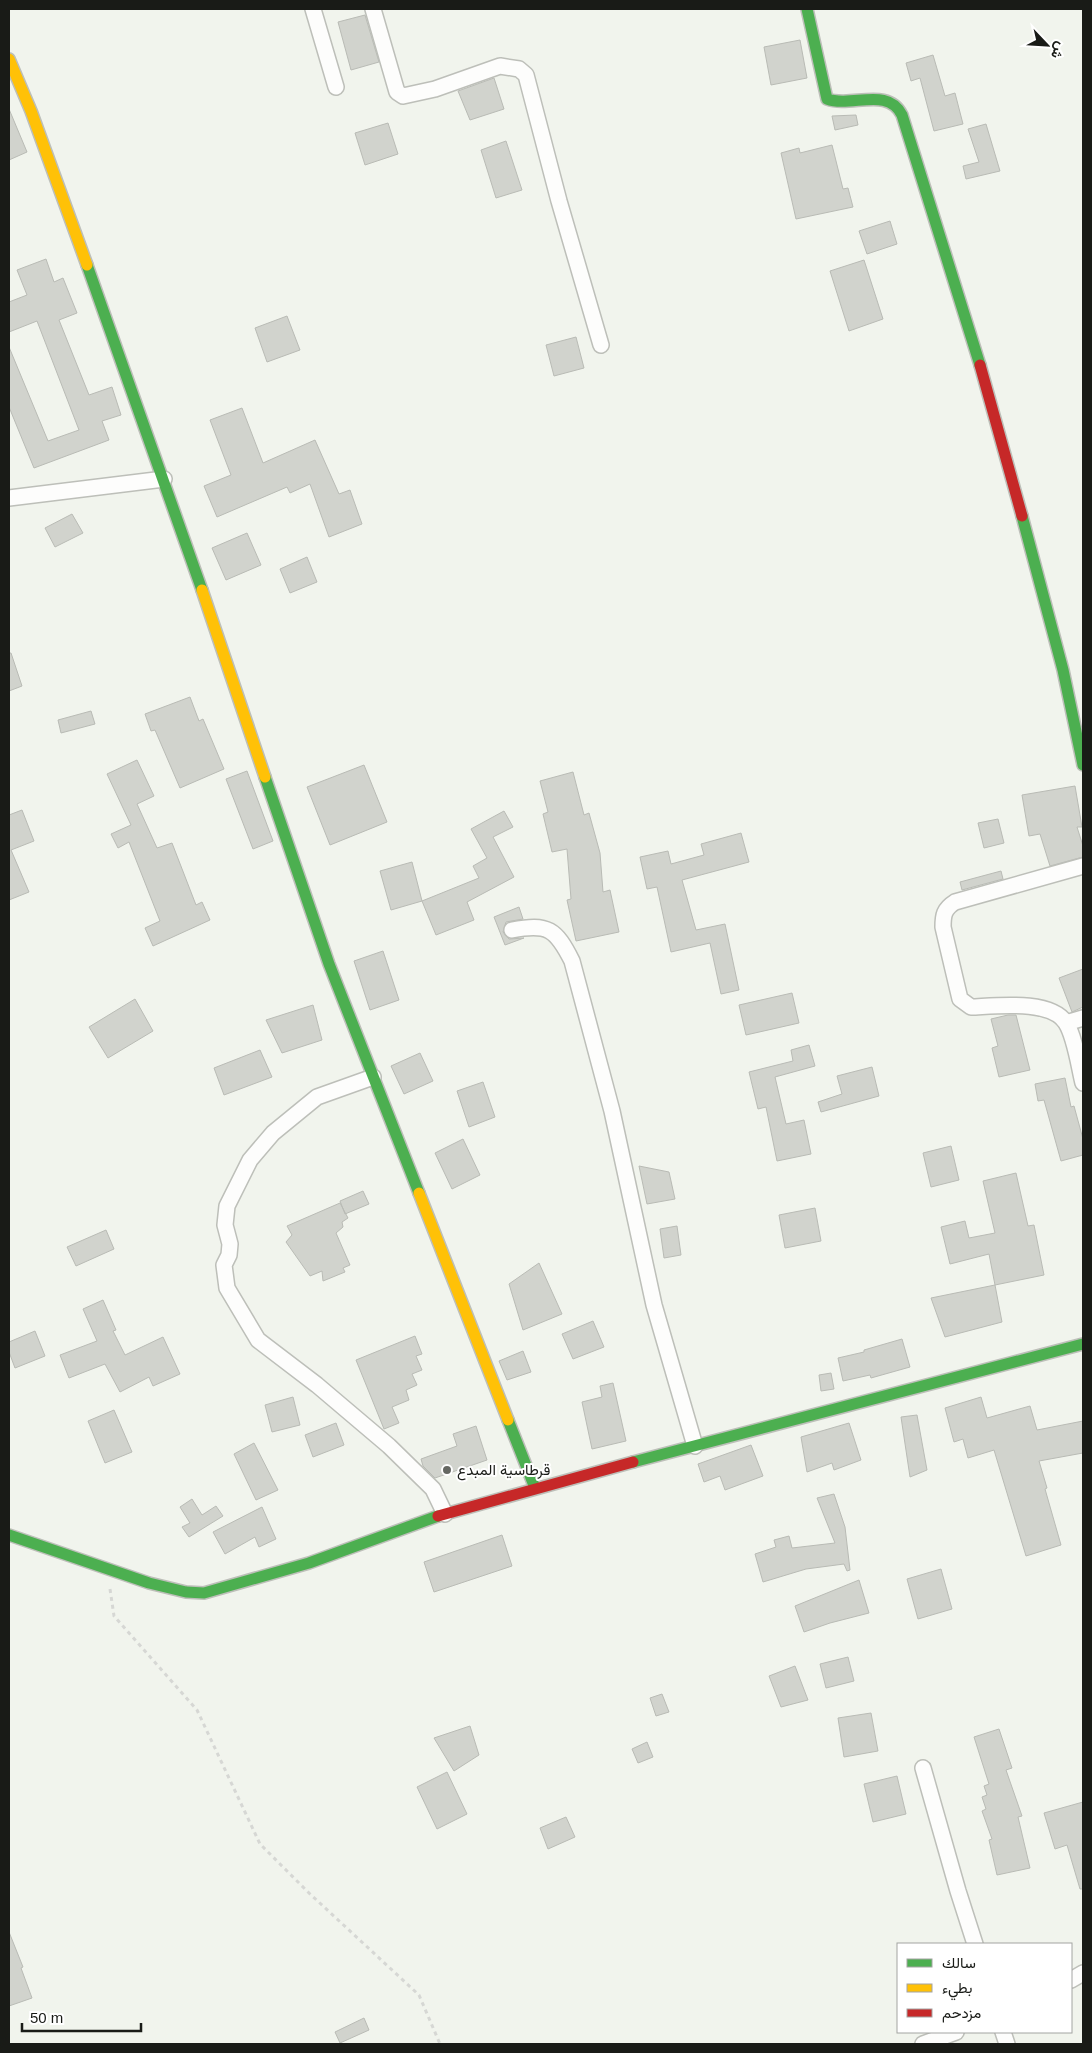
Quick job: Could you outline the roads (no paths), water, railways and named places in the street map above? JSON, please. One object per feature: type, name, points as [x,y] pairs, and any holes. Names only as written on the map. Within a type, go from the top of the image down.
[{"type":"street","points":[[313,9],[336,87]]},
{"type":"street","points":[[373,9],[397,92],[403,96],[435,89],[500,66],[519,69],[526,75],[559,201],[601,345]]},
{"type":"street","points":[[807,9],[827,99],[835,103],[878,98],[888,101],[898,106],[910,134],[998,422],[1063,670],[1083,765]]},
{"type":"street","points":[[9,59],[32,111],[164,480],[329,964],[535,1488]]},
{"type":"street","points":[[9,498],[164,480]]},
{"type":"street","points":[[1083,866],[955,902],[946,908],[943,916],[960,999],[964,1004],[971,1007],[1031,1005],[1051,1012],[1066,1023],[1083,1083]]},
{"type":"street","points":[[512,930],[529,927],[549,930],[560,938],[572,961],[612,1112],[654,1305],[696,1446]]},
{"type":"street","points":[[1066,1023],[1083,1018]]},
{"type":"street","points":[[373,1077],[317,1098],[273,1133],[250,1160],[227,1206],[225,1225],[230,1244],[224,1265],[227,1288],[258,1340],[317,1385],[389,1446],[433,1490],[445,1514]]},
{"type":"street","points":[[9,1535],[149,1584],[186,1592],[220,1590],[309,1563],[368,1540],[445,1514],[535,1488],[1083,1344]]},
{"type":"street","points":[[923,1768],[975,1943]]},
{"type":"street","points":[[1072,1979],[1083,1973]]},
{"type":"street","points":[[923,2044],[953,2033]]},
{"type":"place","name":"قرطاسية المبدع","points":[[447,1470]]}]
